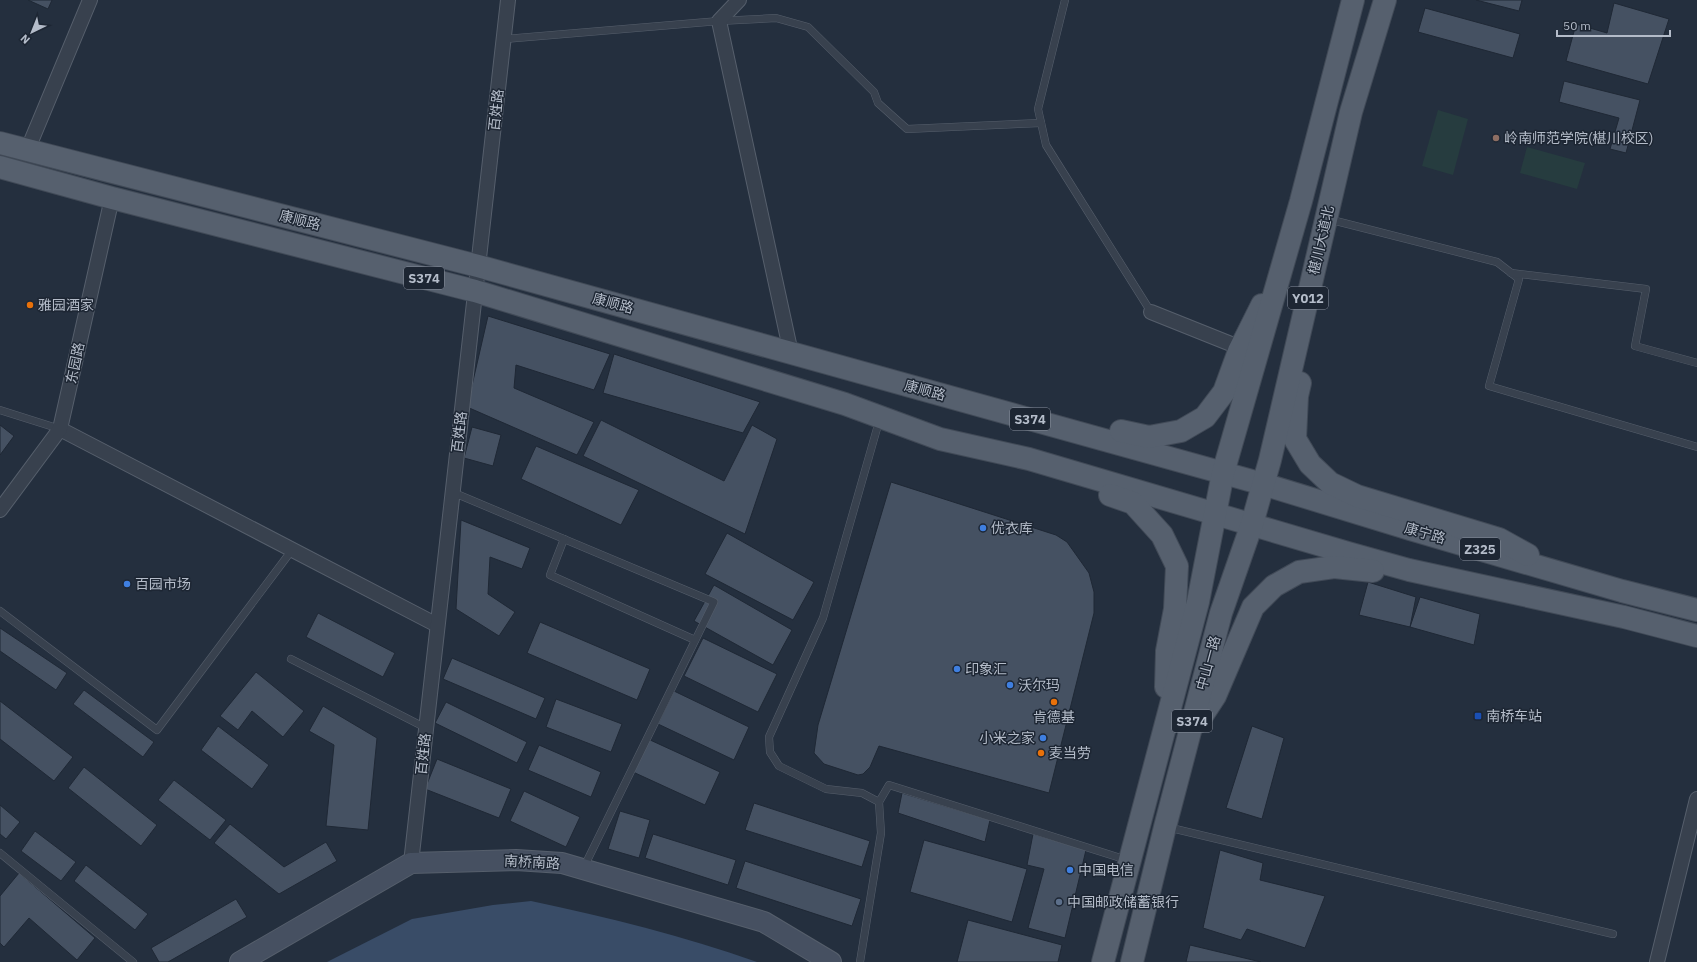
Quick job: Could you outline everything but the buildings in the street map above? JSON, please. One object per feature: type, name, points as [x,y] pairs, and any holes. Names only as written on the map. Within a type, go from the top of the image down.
[{"type":"main road","points":[[1223,473],[1301,201],[1354,0]]},
{"type":"main road","name":"椹川大道北","points":[[1263,484],[1351,112],[1384,0]]},
{"type":"main road","name":"康顺路","points":[[0,143],[478,266],[792,352],[1223,473]]},
{"type":"main road","name":"康顺路","points":[[0,167],[112,198],[475,291],[845,404],[940,439],[1029,459],[1216,514]]},
{"type":"main road","points":[[1037,421],[1091,426],[1150,437],[1181,431],[1205,417],[1224,392],[1254,319],[1280,275]]},
{"type":"main road","points":[[1309,292],[1308,346],[1297,396],[1296,439],[1310,464],[1330,483],[1357,496],[1499,538],[1558,572]]},
{"type":"main road","points":[[940,439],[1133,502],[1162,534],[1177,566],[1175,609],[1167,651],[1164,730],[1103,962]]},
{"type":"main road","name":"康宁路","points":[[1223,473],[1622,591],[1697,610]]},
{"type":"main road","name":"中山一路","points":[[1164,730],[1198,602],[1223,473]]},
{"type":"main road","name":"中山一路","points":[[1132,962],[1165,827],[1221,613],[1252,524],[1263,484]]},
{"type":"main road","name":"S374","points":[[1216,514],[1252,524]]},
{"type":"main road","name":"Z325","points":[[1252,524],[1409,570],[1624,617],[1697,636]]},
{"type":"main road","points":[[1188,738],[1215,696],[1254,607],[1274,586],[1299,572],[1334,567],[1386,573],[1495,599],[1546,600]]},
{"type":"street","points":[[27,151],[90,0]]},
{"type":"street","name":"百姓路","points":[[411,863],[508,0]]},
{"type":"street","points":[[739,0],[719,21],[792,352]]},
{"type":"street","name":"东园路","points":[[0,510],[60,429],[112,198]]},
{"type":"street","points":[[1151,312],[1241,348]]},
{"type":"street","points":[[60,429],[437,625]]},
{"type":"street","points":[[1657,962],[1697,799]]},
{"type":"street","name":"南桥南路","points":[[240,962],[411,863],[516,860],[562,863],[764,922],[831,962]]},
{"type":"lane","points":[[1065,0],[1038,110],[1046,145],[1151,312]]},
{"type":"lane","points":[[504,39],[719,21],[776,18],[808,27],[874,92],[878,103],[906,129],[1041,123]]},
{"type":"lane","points":[[1326,218],[1497,262],[1519,280],[1489,386],[1697,447]]},
{"type":"lane","points":[[1511,273],[1646,289],[1635,346],[1697,363]]},
{"type":"lane","points":[[0,410],[60,429]]},
{"type":"lane","points":[[879,802],[862,793],[826,790],[779,766],[770,752],[769,737],[823,618],[880,417]]},
{"type":"lane","points":[[452,492],[714,602],[583,869]]},
{"type":"lane","points":[[564,539],[550,575],[695,640]]},
{"type":"lane","points":[[0,610],[157,730],[292,550]]},
{"type":"lane","points":[[291,660],[426,728]]},
{"type":"lane","points":[[860,962],[881,833],[879,802],[889,785],[1130,860]]},
{"type":"lane","points":[[1165,827],[1613,934]]},
{"type":"lane","points":[[0,853],[133,962]]},
{"type":"green space","points":[[1438,110],[1468,119],[1453,175],[1422,166]]},
{"type":"green space","points":[[1527,147],[1585,163],[1577,189],[1520,173]]},
{"type":"water","points":[[531,901],[645,928],[757,962],[327,962],[412,919],[493,905]]},
{"type":"place","name":"岭南师范学院(椹川校区)","points":[[1496,138]]},
{"type":"place","name":"雅园酒家","points":[[30,305]]},
{"type":"place","name":"优衣库","points":[[983,528]]},
{"type":"place","name":"百园市场","points":[[127,584]]},
{"type":"place","name":"印象汇","points":[[957,669]]},
{"type":"place","name":"沃尔玛","points":[[1010,685]]},
{"type":"place","name":"肯德基","points":[[1054,702]]},
{"type":"place","name":"南桥车站","points":[[1478,716]]},
{"type":"place","name":"小米之家","points":[[1043,738]]},
{"type":"place","name":"麦当劳","points":[[1041,753]]},
{"type":"place","name":"中国电信","points":[[1070,870]]},
{"type":"place","name":"中国邮政储蓄银行","points":[[1059,902]]}]
